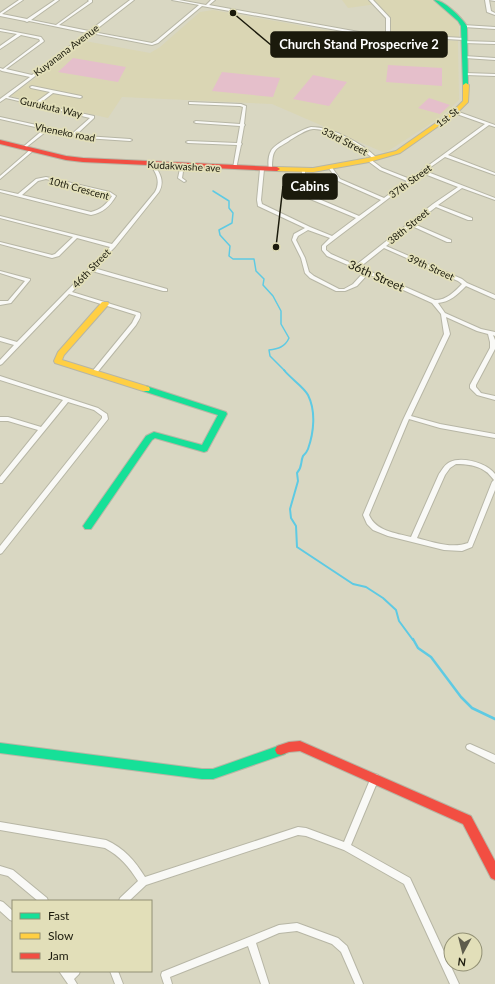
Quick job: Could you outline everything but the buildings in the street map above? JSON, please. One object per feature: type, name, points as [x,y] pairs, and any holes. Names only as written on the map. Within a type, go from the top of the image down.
[{"type":"street","points":[[0,15],[21,0]]},
{"type":"street","points":[[27,21],[57,0]]},
{"type":"street","points":[[56,26],[91,1],[90,0]]},
{"type":"street","name":"Kuyanana Avenue","points":[[0,101],[132,0]]},
{"type":"street","points":[[174,0],[354,32],[495,43]]},
{"type":"street","points":[[206,6],[213,0]]},
{"type":"street","points":[[371,0],[388,18],[388,35]]},
{"type":"street","points":[[436,0],[460,20],[464,26],[495,28]]},
{"type":"street","points":[[495,0],[488,0],[489,12],[495,14]]},
{"type":"street","points":[[0,15],[152,44],[201,5]]},
{"type":"street","name":"1st St","points":[[372,159],[394,153],[406,147],[455,112],[466,100],[464,26]]},
{"type":"street","points":[[0,30],[40,38],[42,41],[1,70]]},
{"type":"street","points":[[0,48],[20,34]]},
{"type":"street","points":[[465,57],[495,59]]},
{"type":"street","points":[[1,70],[32,76]]},
{"type":"street","points":[[466,74],[495,75]]},
{"type":"street","points":[[32,87],[80,97]]},
{"type":"street","points":[[36,104],[53,92]]},
{"type":"street","name":"Gurukuta Way","points":[[5,97],[93,117],[73,135]]},
{"type":"street","points":[[190,103],[243,105],[245,107],[235,168]]},
{"type":"street","points":[[455,112],[495,126]]},
{"type":"street","name":"Vheneko road","points":[[0,118],[73,135],[92,138],[130,140]]},
{"type":"street","points":[[196,122],[243,125]]},
{"type":"street","name":"37th Street","points":[[333,238],[385,200],[409,180],[423,172],[488,124]]},
{"type":"street","name":"33rd Street","points":[[266,169],[273,150],[307,129],[314,127],[324,130],[365,150],[381,169],[409,180]]},
{"type":"street","points":[[0,178],[47,129]]},
{"type":"street","name":"Kudakwashe ave","points":[[0,142],[72,159],[182,166],[303,170],[330,167],[372,159]]},
{"type":"street","points":[[188,142],[240,144]]},
{"type":"street","points":[[445,155],[495,174]]},
{"type":"street","name":"46th Street","points":[[0,363],[113,246],[160,186],[161,183],[158,174],[152,164]]},
{"type":"street","points":[[182,166],[180,178],[184,181]]},
{"type":"street","points":[[330,167],[339,180],[385,200]]},
{"type":"street","points":[[266,169],[258,200],[260,205],[333,238]]},
{"type":"street","points":[[303,170],[303,193],[305,195],[359,218]]},
{"type":"street","points":[[423,172],[495,199]]},
{"type":"street","name":"10th Crescent","points":[[0,191],[19,196],[91,214],[100,212],[114,196],[108,193],[46,178],[37,180],[19,196]]},
{"type":"street","name":"38th Street","points":[[357,267],[460,187]]},
{"type":"street","points":[[435,205],[470,219]]},
{"type":"street","points":[[0,217],[113,246]]},
{"type":"street","points":[[411,224],[449,241]]},
{"type":"street","points":[[308,228],[296,235],[294,240],[303,258],[307,272],[312,277],[338,290],[345,290],[355,286],[368,272]]},
{"type":"street","points":[[0,243],[52,257],[57,255],[76,237]]},
{"type":"street","name":"36th Street","points":[[333,238],[324,246],[326,253],[434,302],[443,314],[446,334],[408,417],[366,515],[369,522],[380,531],[412,539]]},
{"type":"street","name":"39th Street","points":[[383,246],[460,280],[465,284],[450,299],[441,302],[434,302]]},
{"type":"street","points":[[91,269],[165,290]]},
{"type":"street","points":[[0,272],[28,280],[9,302],[0,303]]},
{"type":"street","points":[[465,284],[495,297]]},
{"type":"street","points":[[68,292],[138,314],[138,317],[94,373]]},
{"type":"street","points":[[88,526],[149,438],[154,436],[204,449],[223,414],[58,361],[61,354],[105,304]]},
{"type":"street","points":[[443,314],[479,330],[492,333],[493,348],[473,385],[473,388],[478,394],[495,398]]},
{"type":"street","points":[[0,339],[17,344]]},
{"type":"street","points":[[0,378],[102,411],[105,415],[105,419],[0,551]]},
{"type":"street","points":[[0,481],[66,400]]},
{"type":"street","points":[[408,417],[440,426],[495,436]]},
{"type":"street","points":[[0,419],[8,419],[42,429]]},
{"type":"street","points":[[495,478],[488,469],[476,465],[455,462],[448,465],[442,474],[412,539],[444,547],[462,548],[470,545],[495,482]]},
{"type":"street","points":[[0,748],[202,774],[212,774],[289,747],[300,746],[467,820],[495,874]]},
{"type":"street","points":[[470,747],[495,759]]},
{"type":"street","points":[[346,847],[375,778]]},
{"type":"street","points":[[0,826],[106,844],[118,850],[128,859],[143,882]]},
{"type":"street","points":[[124,900],[143,882],[298,831],[306,832],[346,847],[403,878],[409,884],[455,984]]},
{"type":"street","points":[[0,870],[10,873],[43,900]]},
{"type":"street","points":[[0,905],[12,916]]},
{"type":"street","points":[[168,984],[165,975],[250,942],[279,929],[297,927],[335,941],[342,947],[359,984]]},
{"type":"street","points":[[250,942],[265,984]]},
{"type":"street","points":[[114,972],[119,984]]},
{"type":"shaded area","points":[[342,0],[432,0],[455,19],[459,26],[459,39],[391,35],[390,18],[377,4],[348,8]]},
{"type":"shaded area","points":[[213,10],[360,36],[458,41],[459,100],[441,117],[385,153],[272,104],[122,97],[108,118],[11,96],[85,41],[150,53],[160,47],[200,12]]},
{"type":"shaded area","points":[[73,58],[126,67],[118,82],[58,72]]},
{"type":"shaded area","points":[[388,65],[442,68],[442,86],[386,82]]},
{"type":"shaded area","points":[[222,72],[280,78],[273,97],[212,91]]},
{"type":"shaded area","points":[[313,75],[347,82],[329,106],[293,99]]},
{"type":"shaded area","points":[[429,98],[450,105],[440,114],[418,108]]},
{"type":"waterway","points":[[213,191],[229,201],[229,208],[233,213],[232,223],[219,230],[220,235],[230,246],[229,256],[233,259],[254,259],[256,271],[264,279],[263,285],[273,296],[281,311],[281,324],[289,338],[281,347],[269,350],[270,356],[306,392],[311,401],[313,429],[307,451],[303,456],[297,473],[298,481],[290,509],[291,518],[296,526],[297,547],[353,584],[366,587],[383,598],[396,610],[399,621],[413,640]]},
{"type":"waterway","points":[[413,639],[418,648],[431,657],[461,697],[472,708],[495,719]]},
{"type":"traffic: fast","points":[[436,0],[460,20],[464,26],[466,85]]},
{"type":"traffic: fast","points":[[88,526],[149,438],[154,435],[204,449],[223,414],[146,389]]},
{"type":"traffic: fast","points":[[0,748],[202,774],[213,774],[281,750]]},
{"type":"traffic: slow","points":[[277,169],[313,170],[369,160],[398,152],[455,112],[466,101],[466,85]]},
{"type":"traffic: slow","points":[[105,304],[61,354],[58,361],[146,389]]},
{"type":"traffic: jam","points":[[0,142],[66,158],[83,160],[277,169]]},
{"type":"traffic: jam","points":[[281,750],[289,747],[300,746],[467,820],[495,874]]},
{"type":"place","name":"Church Stand Prospecrive 2","points":[[233,13]]},
{"type":"place","name":"Cabins","points":[[276,247]]}]
